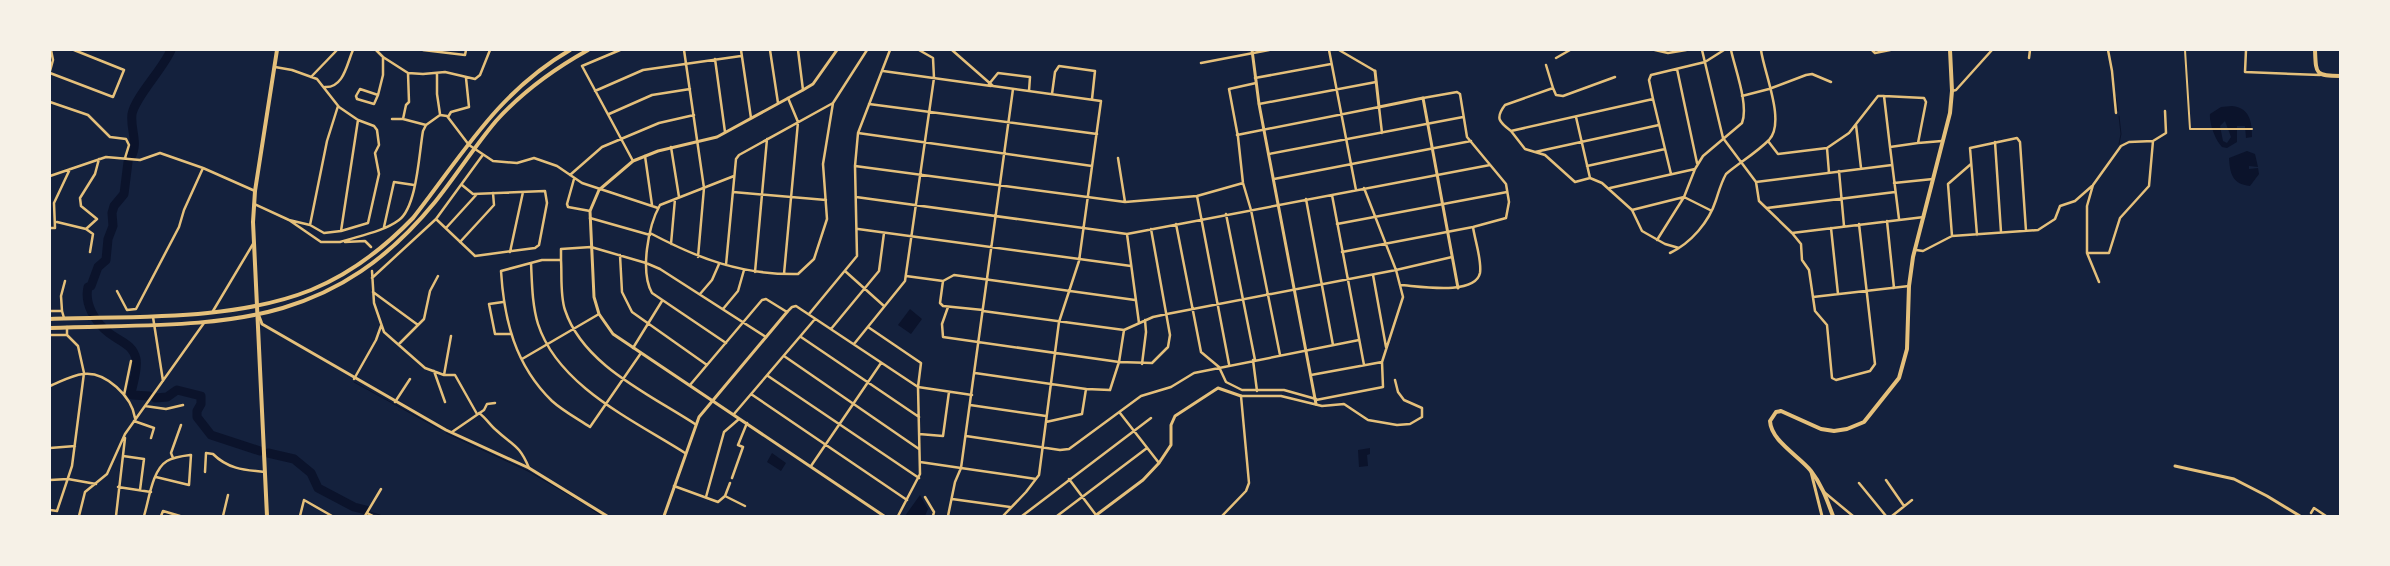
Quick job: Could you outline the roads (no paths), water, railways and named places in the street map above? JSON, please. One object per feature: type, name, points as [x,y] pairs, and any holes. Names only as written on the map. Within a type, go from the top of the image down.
[{"type":"main road","points":[[50,319],[213,311],[258,305],[293,296],[325,283],[380,249],[413,218],[492,114],[516,88],[550,61],[570,50]]},
{"type":"main road","points":[[50,328],[204,322],[258,315],[293,306],[314,298],[356,276],[385,255],[418,223],[496,122],[526,92],[560,66],[588,50]]},
{"type":"main road","points":[[1833,516],[1824,492],[1811,471],[1772,432],[1770,419],[1776,412],[1786,411],[1821,429],[1834,431],[1856,426],[1864,422],[1894,386],[1903,370],[1907,350],[1908,286],[1914,250],[1944,141],[1952,91],[1950,50]]},
{"type":"main road","points":[[2315,50],[2316,68],[2320,75],[2340,76]]},
{"type":"main road","points":[[267,516],[254,242],[254,204],[275,51]]},
{"type":"street","points":[[51,50],[53,60],[50,72],[113,97],[124,70],[74,50]]},
{"type":"street","points":[[311,77],[337,50]]},
{"type":"street","points":[[324,87],[330,87],[338,81],[348,67],[348,59],[353,50]]},
{"type":"street","points":[[376,50],[383,57],[408,72],[437,74],[445,72],[466,78],[478,78],[490,50]]},
{"type":"street","points":[[423,50],[465,55],[466,50]]},
{"type":"street","points":[[620,50],[582,66],[633,161]]},
{"type":"street","points":[[684,50],[704,188],[698,257]]},
{"type":"street","points":[[741,50],[751,118]]},
{"type":"street","points":[[770,50],[778,103]]},
{"type":"street","points":[[798,50],[804,90]]},
{"type":"street","points":[[837,50],[813,84],[804,90],[714,138],[671,147],[633,161],[599,190],[590,211],[594,297],[600,314],[613,334],[884,516]]},
{"type":"street","points":[[590,218],[650,234],[698,257],[718,264],[755,272],[798,274],[814,259],[827,219],[823,164],[833,103],[867,50]]},
{"type":"street","points":[[808,314],[857,256],[858,229],[855,166],[858,133],[890,50]]},
{"type":"street","points":[[853,344],[905,281],[934,78],[933,58],[919,50]]},
{"type":"street","points":[[952,50],[989,84],[995,86]]},
{"type":"street","points":[[1201,63],[1269,50]]},
{"type":"street","points":[[1329,50],[1356,190]]},
{"type":"street","points":[[1339,50],[1375,71],[1382,133]]},
{"type":"street","points":[[1556,58],[1570,50]]},
{"type":"street","points":[[1655,50],[1668,53],[1686,50]]},
{"type":"street","points":[[1702,50],[1723,138],[1756,182],[1759,201],[1801,244],[1802,260],[1809,270],[1815,311],[1827,325],[1832,378],[1836,380],[1870,371],[1875,364],[1859,224]]},
{"type":"street","points":[[1670,174],[1653,99],[1650,76],[1705,62],[1724,50]]},
{"type":"street","points":[[1657,240],[1684,197],[1698,164],[1723,138],[1742,123],[1744,117],[1742,96],[1731,50]]},
{"type":"street","points":[[1670,253],[1680,248],[1695,234],[1716,202],[1721,182],[1726,174],[1768,141],[1776,124],[1761,50]]},
{"type":"street","points":[[1872,50],[1875,53],[1890,50]]},
{"type":"street","points":[[1952,91],[1956,90],[1992,50]]},
{"type":"street","points":[[2029,58],[2030,50]]},
{"type":"street","points":[[2108,50],[2116,114]]},
{"type":"street","points":[[2185,50],[2190,129],[2252,129]]},
{"type":"street","points":[[2246,50],[2245,72],[2320,75]]},
{"type":"street","points":[[1252,52],[1264,129],[1316,401]]},
{"type":"street","points":[[595,91],[643,70],[686,62],[742,56]]},
{"type":"street","points":[[378,95],[360,89],[356,96],[357,99],[374,104],[378,95],[383,75],[383,57]]},
{"type":"street","points":[[715,59],[725,132]]},
{"type":"street","points":[[1255,78],[1331,64]]},
{"type":"street","points":[[1546,65],[1556,95],[1563,96],[1615,77]]},
{"type":"street","points":[[1052,94],[1055,72],[1059,66],[1095,71],[1092,100]]},
{"type":"street","points":[[274,67],[292,70],[311,77],[324,87],[338,106],[358,120],[371,124],[377,130],[379,145],[375,153],[379,174],[368,223],[341,231],[324,233],[310,225],[289,220]]},
{"type":"street","points":[[1678,69],[1698,164]]},
{"type":"street","points":[[883,71],[1101,101],[1079,260],[1059,322],[1039,475],[1003,516]]},
{"type":"street","points":[[403,119],[406,105],[409,102],[408,72]]},
{"type":"street","points":[[989,84],[998,73],[1030,77],[1029,91]]},
{"type":"street","points":[[437,74],[436,94],[440,114]]},
{"type":"street","points":[[1742,96],[1812,74],[1831,82]]},
{"type":"street","points":[[448,117],[452,112],[468,107],[466,78]]},
{"type":"street","points":[[1260,104],[1376,82]]},
{"type":"street","points":[[1256,83],[1229,89],[1243,182],[1251,210],[1280,355]]},
{"type":"street","points":[[1553,88],[1504,106],[1499,123],[1511,131],[1525,149],[1545,155],[1575,182],[1590,178],[1610,188],[1632,210],[1640,230],[1657,240],[1680,248]]},
{"type":"street","points":[[609,114],[652,95],[690,89]]},
{"type":"street","points":[[948,516],[955,482],[961,468],[966,436],[1013,89]]},
{"type":"street","points":[[1237,134],[1423,98],[1457,92],[1460,94],[1467,137],[1506,184],[1509,202],[1505,219],[1342,252]]},
{"type":"street","points":[[1768,141],[1778,154],[1827,148],[1848,134],[1878,96],[1884,96],[1924,98],[1926,102],[1918,143]]},
{"type":"street","points":[[1884,96],[1899,219]]},
{"type":"street","points":[[784,274],[798,122],[788,98]]},
{"type":"street","points":[[1423,98],[1458,288]]},
{"type":"street","points":[[1511,131],[1653,99]]},
{"type":"street","points":[[50,102],[88,115],[111,138],[126,139],[129,145],[125,158]]},
{"type":"street","points":[[726,266],[734,176],[736,159],[739,154],[833,103]]},
{"type":"street","points":[[869,104],[1097,134]]},
{"type":"street","points":[[310,225],[327,142],[338,106]]},
{"type":"street","points":[[1914,250],[1923,251],[1952,236],[2026,231],[2042,228],[2054,219],[2060,206],[2074,202],[2093,185],[2121,146],[2129,142],[2153,141],[2166,133],[2165,111]]},
{"type":"street","points":[[440,114],[448,117],[474,150],[493,161],[510,163],[523,162],[534,158],[557,166],[574,178],[599,190],[658,208]]},
{"type":"street","points":[[340,242],[398,221],[405,214],[414,185],[423,131],[426,125],[440,114]]},
{"type":"street","points":[[570,175],[602,147],[659,123],[694,115]]},
{"type":"street","points":[[1269,154],[1463,117]]},
{"type":"street","points":[[1576,117],[1590,178]]},
{"type":"street","points":[[392,119],[403,119],[426,125]]},
{"type":"street","points":[[341,231],[358,120]]},
{"type":"street","points":[[1534,152],[1659,125]]},
{"type":"street","points":[[1856,125],[1861,168]]},
{"type":"street","points":[[858,133],[925,144],[1092,166]]},
{"type":"street","points":[[1978,234],[1970,148],[2017,138],[2020,142],[2026,231]]},
{"type":"street","points":[[755,272],[767,139]]},
{"type":"street","points":[[1274,179],[1471,141]]},
{"type":"street","points":[[1890,146],[1944,141]]},
{"type":"street","points":[[2088,253],[2109,254],[2120,218],[2149,186],[2153,141]]},
{"type":"street","points":[[1995,142],[2001,232]]},
{"type":"street","points":[[671,147],[679,197]]},
{"type":"street","points":[[1827,148],[1830,172]]},
{"type":"street","points":[[1587,166],[1665,149]]},
{"type":"street","points":[[50,176],[99,159],[125,158],[140,160],[160,153],[166,153],[255,191]]},
{"type":"street","points":[[372,278],[436,219],[482,156]]},
{"type":"street","points":[[645,156],[652,205]]},
{"type":"street","points":[[1118,158],[1125,202]]},
{"type":"street","points":[[86,229],[97,219],[81,206],[80,198],[96,174],[99,159]]},
{"type":"street","points":[[1952,236],[1948,184],[1972,164]]},
{"type":"street","points":[[856,197],[1127,234],[1490,165]]},
{"type":"street","points":[[1756,182],[1892,165]]},
{"type":"street","points":[[855,166],[1125,202],[1197,196],[1243,182]]},
{"type":"street","points":[[118,291],[127,310],[136,309],[179,228],[184,210],[203,168]]},
{"type":"street","points":[[1610,188],[1695,169]]},
{"type":"street","points":[[50,228],[56,228],[57,222],[52,203],[70,170]]},
{"type":"street","points":[[1839,172],[1844,226]]},
{"type":"street","points":[[726,343],[650,291],[646,262],[650,234],[660,205],[734,176]]},
{"type":"street","points":[[574,178],[567,204],[568,207],[590,211]]},
{"type":"street","points":[[1894,183],[1934,179]]},
{"type":"street","points":[[384,227],[394,182],[414,185]]},
{"type":"street","points":[[436,219],[475,256],[535,248],[539,245],[547,203],[545,191],[477,194],[471,193],[462,185]]},
{"type":"street","points":[[2093,185],[2086,206],[2088,253],[2099,282]]},
{"type":"street","points":[[1069,479],[1096,516],[1139,483],[1159,463],[1170,447],[1171,425],[1176,416],[1218,388],[1241,396],[1281,396],[1316,401],[1383,388],[1382,362],[1402,302],[1396,270],[1364,188]]},
{"type":"street","points":[[510,252],[523,192]]},
{"type":"street","points":[[733,192],[826,200]]},
{"type":"street","points":[[1337,224],[1507,192]]},
{"type":"street","points":[[1767,208],[1895,192]]},
{"type":"street","points":[[460,242],[494,205],[493,193]]},
{"type":"street","points":[[446,228],[477,194]]},
{"type":"street","points":[[1332,195],[1364,365]]},
{"type":"street","points":[[1197,196],[1229,365]]},
{"type":"street","points":[[1632,210],[1684,197],[1711,211]]},
{"type":"street","points":[[1306,199],[1332,345]]},
{"type":"street","points":[[671,244],[675,200]]},
{"type":"street","points":[[254,204],[289,220],[321,242],[366,241],[371,247]]},
{"type":"street","points":[[1226,214],[1254,360],[1257,391]]},
{"type":"street","points":[[1792,233],[1924,217]]},
{"type":"street","points":[[1887,221],[1894,288]]},
{"type":"street","points":[[57,222],[86,229],[93,234],[90,252]]},
{"type":"street","points":[[1176,224],[1201,352],[1219,367],[1228,383],[1244,391],[1284,390],[1316,401],[1322,406],[1344,404],[1365,418],[1376,422],[1396,425],[1414,423],[1422,417],[1422,408],[1404,400],[1398,392],[1395,380]]},
{"type":"street","points":[[1400,285],[1458,288],[1473,284],[1480,272],[1473,227]]},
{"type":"street","points":[[1831,228],[1838,294]]},
{"type":"street","points":[[858,229],[1131,266]]},
{"type":"street","points":[[948,307],[941,336],[1119,362],[1152,363],[1168,346],[1170,335],[1151,229]]},
{"type":"street","points":[[831,329],[879,271],[884,233]]},
{"type":"street","points":[[1127,234],[1139,323]]},
{"type":"street","points":[[213,311],[254,242]]},
{"type":"street","points":[[695,424],[599,361],[582,343],[573,329],[564,304],[561,249],[591,247],[646,262],[766,337]]},
{"type":"street","points":[[620,255],[624,298],[632,312],[707,365]]},
{"type":"street","points":[[943,281],[940,303],[943,306],[1124,330],[1145,320],[1167,314],[1373,275],[1452,257]]},
{"type":"street","points":[[561,260],[531,262],[502,271],[503,302],[510,334],[536,382],[553,401],[590,427],[641,353]]},
{"type":"street","points":[[531,262],[534,309],[547,345],[576,382],[685,453]]},
{"type":"street","points":[[700,294],[712,280],[718,264]]},
{"type":"street","points":[[723,309],[738,291],[744,270]]},
{"type":"street","points":[[372,271],[372,292],[384,332],[425,368],[444,375],[455,375],[478,414],[496,431],[516,445],[522,452],[529,468]]},
{"type":"street","points":[[845,271],[884,306]]},
{"type":"street","points":[[906,276],[943,281],[954,275],[1135,300]]},
{"type":"street","points":[[1373,275],[1387,348]]},
{"type":"street","points":[[399,344],[427,313],[430,291],[438,276]]},
{"type":"street","points":[[64,318],[62,296],[65,281]]},
{"type":"street","points":[[1812,298],[1908,286]]},
{"type":"street","points":[[372,292],[418,325]]},
{"type":"street","points":[[690,385],[762,300],[766,299],[787,312]]},
{"type":"street","points":[[633,348],[662,301]]},
{"type":"street","points":[[503,302],[489,304],[494,334],[510,334]]},
{"type":"street","points":[[664,516],[695,424],[712,400],[792,307],[796,306],[918,387],[972,395]]},
{"type":"street","points":[[50,311],[62,311]]},
{"type":"street","points":[[522,359],[600,314]]},
{"type":"street","points":[[153,315],[163,382]]},
{"type":"street","points":[[258,315],[262,324],[354,379],[450,433],[529,468],[607,516]]},
{"type":"street","points":[[734,414],[815,320]]},
{"type":"street","points":[[1142,364],[1145,320]]},
{"type":"street","points":[[79,516],[85,492],[96,484],[111,468],[125,434],[204,322]]},
{"type":"street","points":[[354,379],[376,340],[381,326]]},
{"type":"street","points":[[67,327],[67,335]]},
{"type":"street","points":[[868,327],[921,363],[918,387],[919,478],[898,516]]},
{"type":"street","points":[[975,373],[1086,389],[1110,390],[1119,362],[1124,330]]},
{"type":"street","points":[[50,335],[67,335],[78,346],[84,373],[72,466],[57,510],[50,510]]},
{"type":"street","points":[[444,375],[451,336]]},
{"type":"street","points":[[801,337],[918,417]]},
{"type":"street","points":[[966,436],[1060,450],[1073,447],[1146,394],[1169,388],[1194,373],[1359,340]]},
{"type":"street","points":[[784,356],[919,449]]},
{"type":"street","points":[[124,396],[131,361]]},
{"type":"street","points":[[1312,375],[1382,362]]},
{"type":"street","points":[[810,466],[881,363]]},
{"type":"street","points":[[434,371],[445,402]]},
{"type":"street","points":[[50,386],[84,373],[109,380],[134,407],[134,420]]},
{"type":"street","points":[[768,376],[919,478]]},
{"type":"street","points":[[396,402],[410,379]]},
{"type":"street","points":[[1046,422],[1082,414],[1086,389]]},
{"type":"street","points":[[919,434],[942,436],[949,392]]},
{"type":"street","points":[[751,394],[907,500]]},
{"type":"street","points":[[1222,516],[1246,491],[1249,483],[1241,396]]},
{"type":"street","points":[[450,433],[484,410],[487,404],[495,403]]},
{"type":"street","points":[[145,406],[166,409],[183,405]]},
{"type":"street","points":[[970,405],[1046,416]]},
{"type":"street","points":[[1120,413],[1159,463]]},
{"type":"street","points":[[706,498],[724,432],[740,418]]},
{"type":"street","points":[[1022,516],[1151,418]]},
{"type":"street","points":[[134,420],[154,428],[151,438]]},
{"type":"street","points":[[732,478],[742,447],[738,444],[748,423]]},
{"type":"street","points":[[173,458],[171,453],[181,425]]},
{"type":"street","points":[[116,516],[125,434]]},
{"type":"street","points":[[50,448],[75,446]]},
{"type":"street","points":[[1057,516],[1147,448]]},
{"type":"street","points":[[205,472],[206,454],[213,454],[222,463],[234,468],[265,472]]},
{"type":"street","points":[[144,516],[156,477],[166,462],[173,458],[191,455],[188,485],[156,477]]},
{"type":"street","points":[[123,456],[144,459],[140,490]]},
{"type":"street","points":[[920,462],[1036,479]]},
{"type":"street","points":[[2175,466],[2234,479],[2259,491],[2300,516]]},
{"type":"street","points":[[1811,471],[1822,516]]},
{"type":"street","points":[[50,480],[68,479],[96,484]]},
{"type":"street","points":[[1886,480],[1904,506]]},
{"type":"street","points":[[674,486],[718,502],[725,496],[730,483]]},
{"type":"street","points":[[1859,483],[1886,516]]},
{"type":"street","points":[[118,487],[151,492]]},
{"type":"street","points":[[373,516],[366,514],[381,488]]},
{"type":"street","points":[[1824,492],[1853,516]]},
{"type":"street","points":[[223,516],[228,495]]},
{"type":"street","points":[[725,496],[745,506]]},
{"type":"street","points":[[925,497],[934,512],[933,516]]},
{"type":"street","points":[[952,499],[1010,507]]},
{"type":"street","points":[[300,516],[304,500],[332,516]]},
{"type":"street","points":[[1892,516],[1912,500]]},
{"type":"street","points":[[2310,513],[2314,508],[2326,516]]},
{"type":"street","points":[[161,516],[163,511],[180,516]]},
{"type":"water","points":[[2232,106],[2243,110],[2249,117],[2252,137],[2246,138],[2245,126],[2237,126],[2237,142],[2227,148],[2222,147],[2215,136],[2210,118],[2210,114],[2221,107]],"holes":[[[2225,121],[2231,137],[2227,143],[2223,141],[2220,126]]]},
{"type":"water","points":[[2247,151],[2255,154],[2258,167],[2249,166],[2249,169],[2258,168],[2259,174],[2250,186],[2239,183],[2233,177],[2229,163],[2229,158]]},
{"type":"water","points":[[910,309],[922,319],[911,334],[898,325]]},
{"type":"water","points":[[1370,448],[1370,454],[1367,455],[1368,466],[1359,467],[1358,450]]},
{"type":"water","points":[[772,453],[786,463],[781,471],[767,462]]},
{"type":"water","points":[[920,495],[928,509],[925,516],[905,516]]},
{"type":"waterway","points":[[131,157],[134,146],[132,120],[134,107],[171,50]]},
{"type":"waterway","points":[[2116,97],[2118,111]]},
{"type":"waterway","points":[[2119,116],[2121,134],[2119,144]]},
{"type":"waterway","points":[[128,162],[124,194],[114,206],[112,213],[113,226],[108,239],[106,260],[98,267],[87,293],[89,306],[99,324],[129,346],[134,354],[136,367],[132,395],[149,396]]},
{"type":"waterway","points":[[354,382],[441,430]]},
{"type":"waterway","points":[[155,398],[167,397],[177,390],[201,396],[197,417],[211,435],[260,451]]},
{"type":"waterway","points":[[446,433],[528,471],[583,503]]},
{"type":"waterway","points":[[268,453],[294,459],[311,473],[318,488],[354,507],[366,510]]},
{"type":"waterway","points":[[590,508],[602,516]]},
{"type":"waterway","points":[[370,512],[383,516]]},
{"type":"waterway","points":[[398,516],[403,516]]}]
